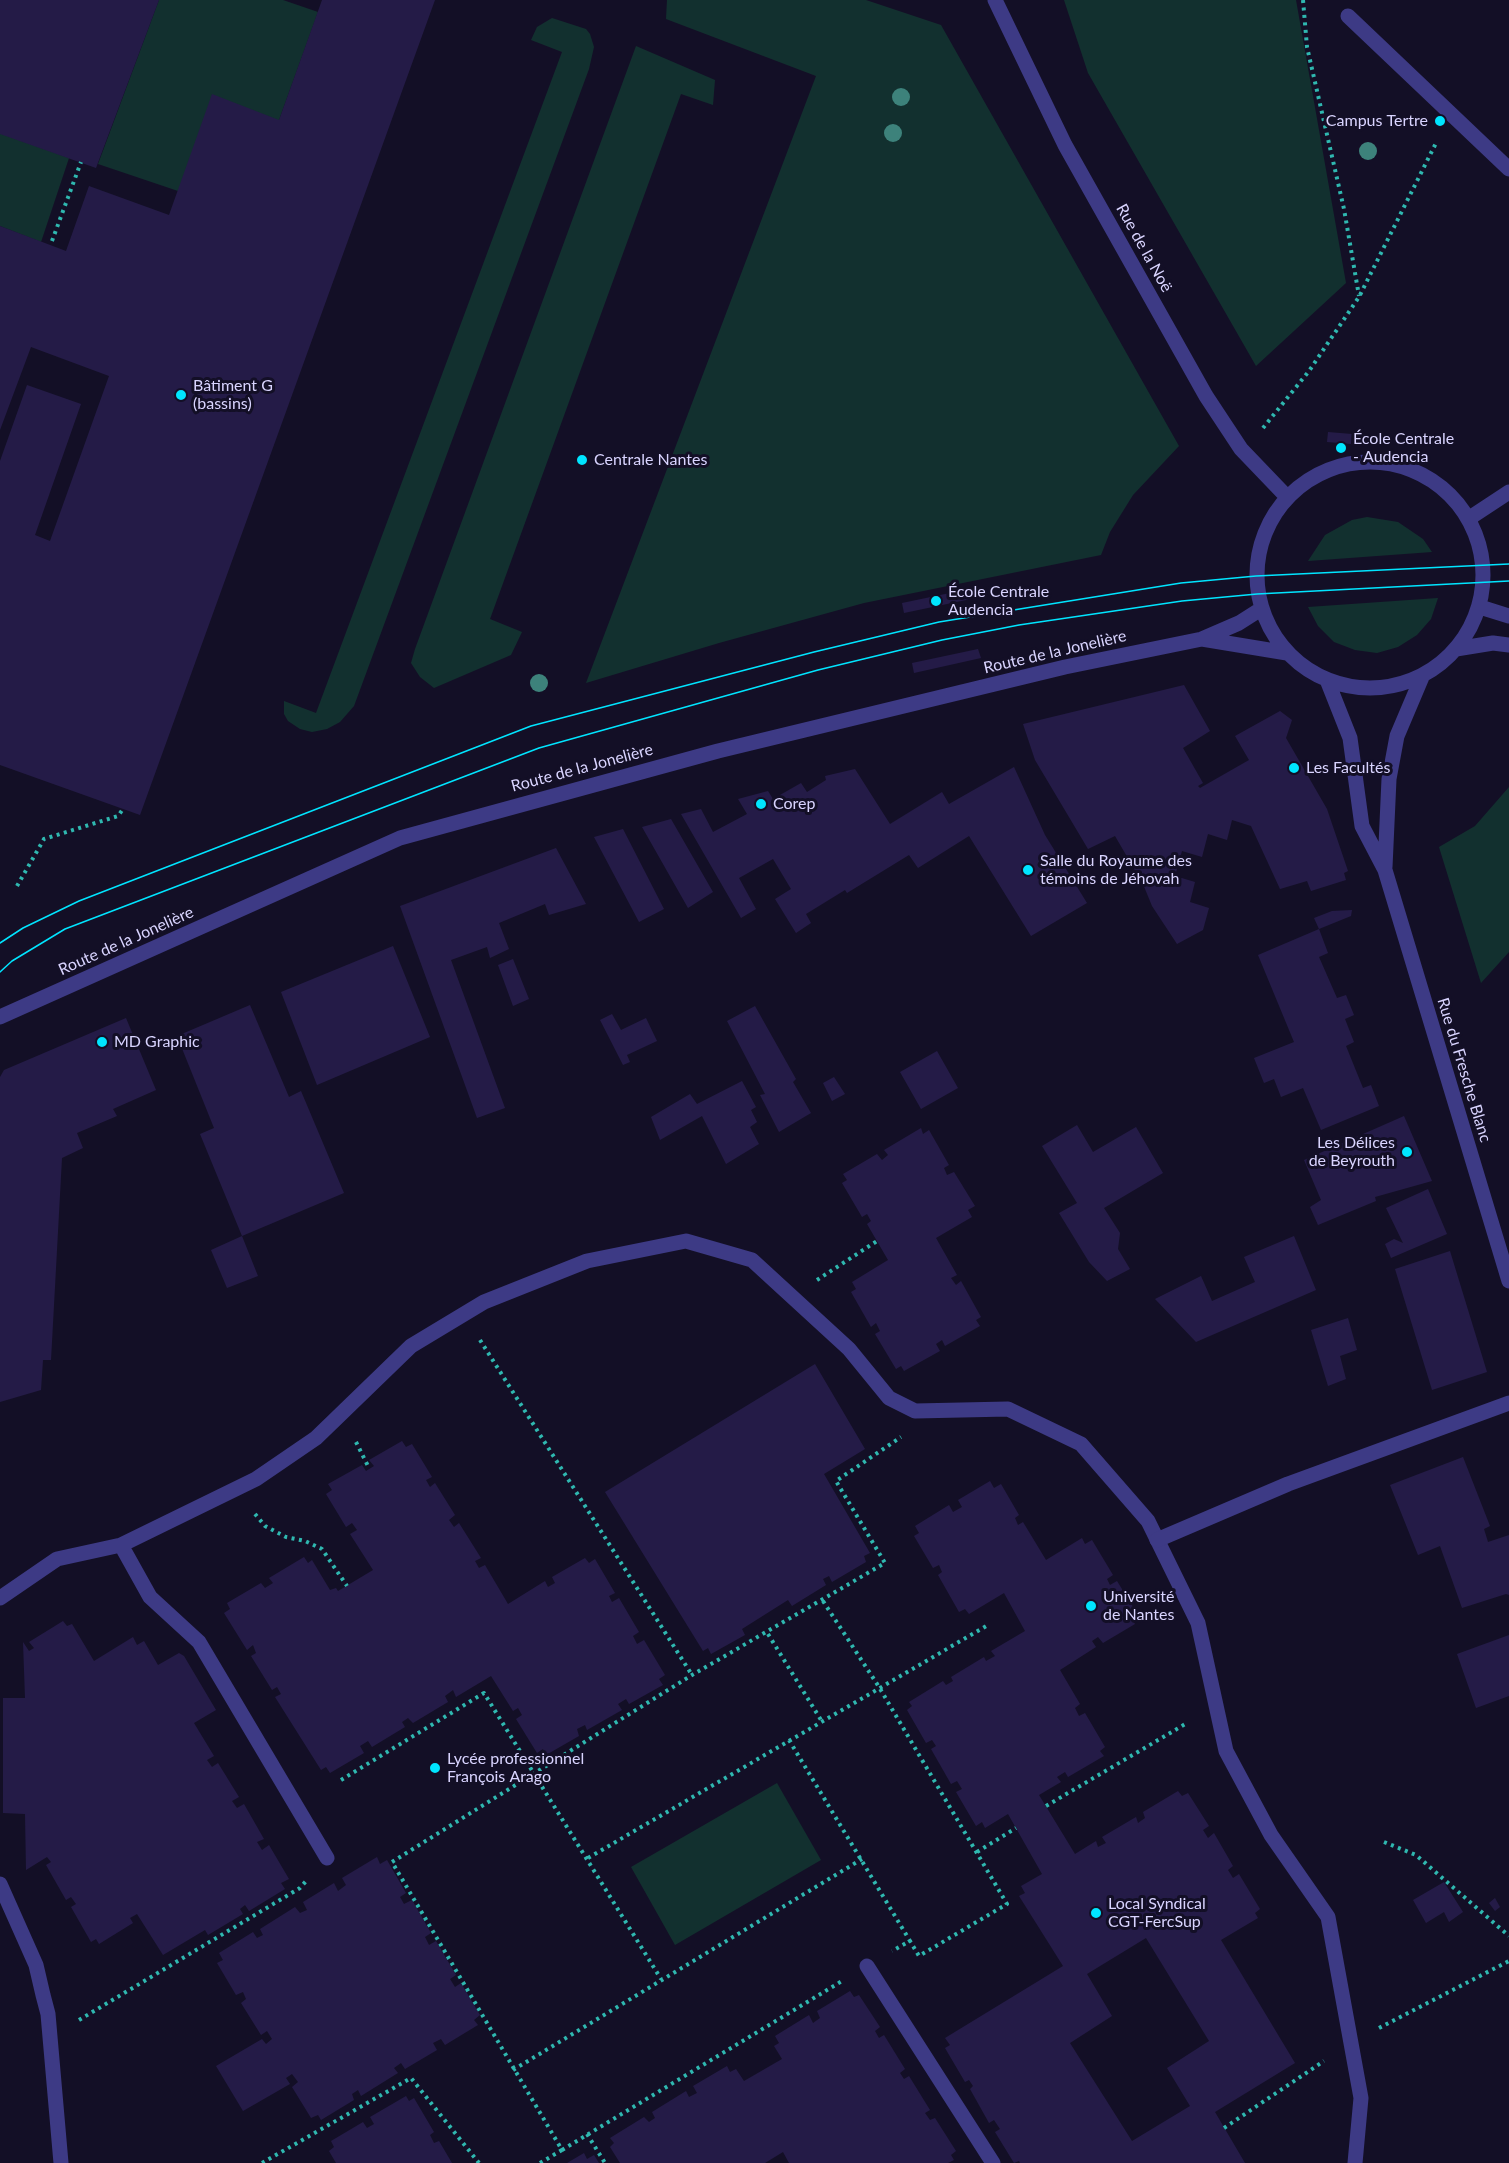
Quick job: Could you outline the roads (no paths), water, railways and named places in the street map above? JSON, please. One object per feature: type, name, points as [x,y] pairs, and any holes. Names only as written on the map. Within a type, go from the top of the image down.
[{"type":"street","name":"Rue de la Noë","points":[[995,0],[1065,145],[1206,396],[1241,449],[1287,497]]},
{"type":"street","points":[[1348,16],[1509,169]]},
{"type":"street","points":[[1374,462],[1399,466],[1422,475],[1442,488],[1468,519],[1479,545],[1483,566],[1480,607],[1463,641],[1422,676],[1385,688],[1365,689],[1327,680],[1299,664],[1276,640],[1261,609],[1256,576],[1259,548],[1269,521],[1287,497],[1305,482],[1327,470],[1350,463],[1374,462]]},
{"type":"street","points":[[1468,519],[1509,492]]},
{"type":"street","points":[[1480,607],[1509,616]]},
{"type":"street","name":"Route de la Jonelière","points":[[0,1017],[400,838],[717,751],[1065,667],[1202,639],[1239,623],[1261,609]]},
{"type":"street","name":"Route de la Jonelière","points":[[1202,639],[1287,653]]},
{"type":"street","points":[[1456,649],[1493,643],[1509,645]]},
{"type":"street","name":"Rue du Fresche Blanc","points":[[1384,870],[1389,779],[1397,736],[1422,676]]},
{"type":"street","name":"Rue du Fresche Blanc","points":[[1327,680],[1350,738],[1362,826],[1384,870],[1509,1281]]},
{"type":"street","points":[[0,1598],[57,1559],[121,1545],[256,1479],[316,1438],[411,1346],[484,1302],[587,1262],[686,1241],[752,1260],[849,1349],[890,1398],[915,1411],[1008,1409],[1081,1444],[1148,1521],[1198,1623],[1226,1751],[1271,1835],[1328,1917],[1362,2098],[1355,2163]]},
{"type":"street","points":[[1157,1540],[1288,1484],[1509,1403]]},
{"type":"street","points":[[121,1545],[150,1597],[199,1642],[327,1858]]},
{"type":"street","points":[[0,1884],[36,1965],[50,2037],[62,2163]]},
{"type":"street","points":[[867,1965],[993,2163]]},
{"type":"tram line","points":[[0,943],[23,928],[79,901],[531,726],[814,652],[939,622],[1181,583],[1256,576],[1509,564]]},
{"type":"tram line","points":[[0,972],[12,961],[65,929],[539,748],[818,670],[942,640],[1019,625],[1182,601],[1257,594],[1509,581]]},
{"type":"place","name":"Campus Tertre","points":[[1440,121]]},
{"type":"place","name":"Bâtiment G (bassins)","points":[[181,395]]},
{"type":"place","name":"École Centrale - Audencia","points":[[1341,448]]},
{"type":"place","name":"Centrale Nantes","points":[[582,460]]},
{"type":"place","name":"École Centrale Audencia","points":[[936,601]]},
{"type":"place","name":"Les Facultés","points":[[1294,768]]},
{"type":"place","name":"Corep","points":[[761,804]]},
{"type":"place","name":"Salle du Royaume des témoins de Jéhovah","points":[[1028,870]]},
{"type":"place","name":"MD Graphic","points":[[102,1042]]},
{"type":"place","name":"Les Délices de Beyrouth","points":[[1407,1152]]},
{"type":"place","name":"Université de Nantes","points":[[1091,1606]]},
{"type":"place","name":"Lycée professionnel François Arago","points":[[435,1768]]},
{"type":"place","name":"Local Syndical CGT-FercSup","points":[[1096,1913]]}]
